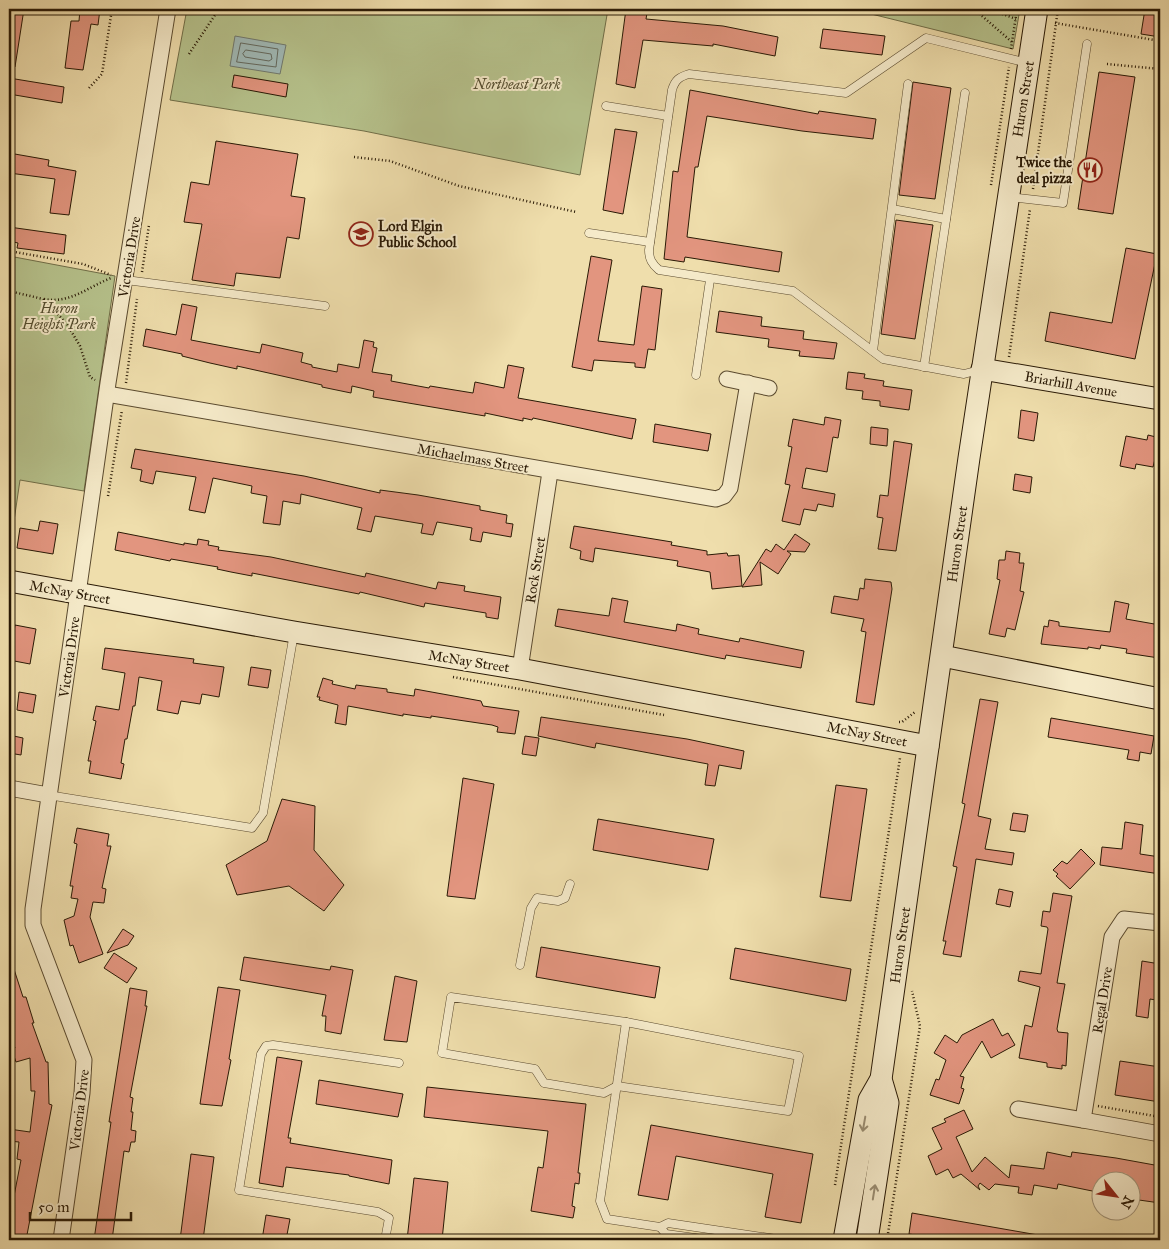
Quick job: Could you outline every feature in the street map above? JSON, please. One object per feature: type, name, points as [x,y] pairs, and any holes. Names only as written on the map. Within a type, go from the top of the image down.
[{"type":"main road","name":"Huron Street","points":[[867,1240],[888,1103],[882,1080],[928,746],[982,369],[1037,9]]},
{"type":"main road","name":"Briarhill Avenue","points":[[982,369],[1160,399]]},
{"type":"main road","name":"McNay Street","points":[[9,582],[520,669],[928,746]]},
{"type":"main road","points":[[942,656],[1160,699]]},
{"type":"main road","name":"Huron Street","points":[[844,1240],[869,1100],[882,1080]]},
{"type":"street","name":"Victoria Drive","points":[[61,1240],[82,1093],[84,1060],[33,925],[48,795],[108,389],[168,9]]},
{"type":"street","points":[[727,379],[769,388]]},
{"type":"street","name":"Michaelmass Street","points":[[108,389],[550,472],[716,499],[724,496],[730,488],[748,383]]},
{"type":"street","name":"Rock Street","points":[[520,669],[550,472]]},
{"type":"street","points":[[9,788],[48,795]]},
{"type":"street","name":"Regal Drive","points":[[1083,1120],[1112,937],[1124,919],[1160,923]]},
{"type":"street","points":[[1018,1109],[1160,1134]]},
{"type":"lane","points":[[982,369],[964,374],[883,359],[792,291],[710,280],[659,270],[649,258],[668,116],[674,82],[681,76],[689,74],[846,94],[926,38],[1028,63]]},
{"type":"lane","points":[[1008,197],[1063,203],[1087,44]]},
{"type":"lane","points":[[873,352],[908,84]]},
{"type":"lane","points":[[924,366],[965,93]]},
{"type":"lane","points":[[606,106],[668,116]]},
{"type":"lane","points":[[892,209],[946,219]]},
{"type":"lane","points":[[588,233],[650,242]]},
{"type":"lane","points":[[126,280],[325,306]]},
{"type":"lane","points":[[696,375],[710,280]]},
{"type":"lane","points":[[48,795],[252,828],[263,813],[294,632]]},
{"type":"lane","points":[[520,965],[531,908],[537,898],[558,901],[565,898],[570,884]]},
{"type":"lane","points":[[451,996],[626,1022],[799,1056],[788,1111],[617,1086],[604,1093],[544,1083],[535,1069],[442,1053],[451,996]]},
{"type":"lane","points":[[626,1022],[600,1201],[607,1219],[660,1227],[668,1223],[783,1240]]},
{"type":"lane","points":[[385,1240],[389,1218],[378,1212],[239,1190],[261,1054],[266,1046],[273,1045],[399,1063]]},
{"type":"lane","points":[[660,1227],[666,1234],[710,1240]]},
{"type":"path","points":[[90,88],[102,74],[112,9]]},
{"type":"path","points":[[189,54],[218,9]]},
{"type":"path","points":[[974,9],[1012,42]]},
{"type":"path","points":[[989,9],[1016,19]]},
{"type":"path","points":[[1014,361],[1009,356],[1058,9]]},
{"type":"path","points":[[1055,23],[1160,41]]},
{"type":"path","points":[[1107,64],[1160,69]]},
{"type":"path","points":[[354,157],[390,161],[459,186],[576,212]]},
{"type":"path","points":[[9,251],[83,264],[115,276],[76,296],[58,302],[9,291]]},
{"type":"path","points":[[126,384],[138,292]]},
{"type":"path","points":[[43,299],[67,324],[80,346],[90,377],[108,389]]},
{"type":"path","points":[[106,503],[122,407]]},
{"type":"path","points":[[446,676],[671,716]]},
{"type":"path","points":[[892,720],[902,722],[917,711]]},
{"type":"path","points":[[834,1189],[901,755]]},
{"type":"path","points":[[888,1240],[920,1026],[912,992]]},
{"type":"path","points":[[1098,1106],[1160,1117]]},
{"type":"green space","name":"Northeast Park","points":[[187,9],[608,9],[580,175],[364,131],[170,100]]},
{"type":"green space","points":[[851,9],[1020,9],[1013,49]]},
{"type":"green space","name":"Huron Heights Park","points":[[9,256],[115,276],[84,491],[20,480],[9,555]]},
{"type":"water","points":[[235,36],[286,45],[280,74],[230,66]]},
{"type":"building","points":[[9,9],[24,9],[15,67],[9,66]]},
{"type":"building","points":[[80,9],[100,9],[98,25],[91,24],[83,70],[65,68],[71,21],[79,21]]},
{"type":"building","points":[[626,9],[647,13],[646,19],[723,26],[778,37],[775,56],[713,44],[713,46],[643,40],[635,88],[616,84]]},
{"type":"building","points":[[1145,9],[1160,9],[1160,37],[1141,34]]},
{"type":"building","points":[[823,29],[885,36],[882,55],[820,48]]},
{"type":"building","points":[[1099,72],[1135,77],[1113,214],[1078,209]]},
{"type":"building","points":[[234,75],[288,84],[286,97],[232,87]]},
{"type":"building","points":[[9,78],[64,87],[62,103],[9,94]]},
{"type":"building","points":[[913,82],[951,88],[935,199],[899,195]]},
{"type":"building","points":[[690,90],[818,114],[819,111],[876,119],[873,139],[802,131],[707,116],[698,167],[695,167],[687,237],[782,252],[779,272],[685,257],[684,262],[664,259],[673,171],[678,172]]},
{"type":"building","points":[[615,129],[637,132],[623,214],[603,210]]},
{"type":"building","points":[[216,141],[298,154],[291,196],[305,198],[299,239],[287,237],[280,278],[236,273],[234,286],[192,280],[202,224],[184,222],[191,182],[209,185]]},
{"type":"building","points":[[9,153],[49,160],[48,166],[76,171],[69,215],[50,213],[55,179],[9,173]]},
{"type":"building","points":[[896,220],[933,225],[915,339],[881,334]]},
{"type":"building","points":[[9,227],[66,235],[64,254],[17,248],[18,243],[9,241]]},
{"type":"building","points":[[1126,248],[1157,254],[1135,359],[1045,341],[1050,312],[1112,323]]},
{"type":"building","points":[[591,256],[612,260],[598,341],[634,345],[642,286],[662,289],[655,350],[648,349],[645,368],[635,367],[635,363],[594,360],[592,371],[572,367]]},
{"type":"building","points":[[182,304],[197,307],[191,340],[260,353],[262,344],[303,353],[301,362],[312,365],[312,367],[337,372],[338,364],[359,368],[364,340],[374,342],[373,347],[377,348],[372,372],[392,375],[391,381],[429,388],[430,386],[473,393],[475,382],[504,388],[508,365],[524,368],[518,398],[636,419],[632,439],[533,418],[532,420],[523,418],[523,421],[485,413],[485,416],[373,397],[374,391],[352,386],[351,393],[237,366],[237,369],[210,363],[182,356],[182,354],[143,346],[146,329],[176,335]]},
{"type":"building","points":[[719,311],[762,317],[761,326],[804,331],[803,339],[837,343],[834,359],[799,356],[800,351],[768,347],[769,339],[716,332]]},
{"type":"building","points":[[848,372],[865,374],[864,378],[884,381],[883,386],[912,390],[909,410],[880,406],[880,401],[862,399],[863,391],[846,389]]},
{"type":"building","points":[[1021,410],[1038,413],[1034,441],[1018,438]]},
{"type":"building","points":[[825,417],[841,420],[838,438],[833,437],[827,472],[806,468],[802,488],[835,494],[833,507],[818,504],[816,511],[804,509],[800,525],[782,521],[790,485],[785,484],[792,447],[788,446],[793,419],[824,425]]},
{"type":"building","points":[[655,424],[711,434],[708,451],[653,442]]},
{"type":"building","points":[[871,427],[888,429],[887,446],[870,444]]},
{"type":"building","points":[[1148,435],[1160,438],[1160,460],[1155,459],[1153,467],[1136,464],[1135,469],[1120,466],[1126,436],[1147,440]]},
{"type":"building","points":[[894,441],[912,444],[896,551],[878,549],[883,518],[877,517],[880,495],[888,496]]},
{"type":"building","points":[[135,449],[304,476],[380,493],[380,490],[480,506],[480,510],[507,515],[506,523],[513,524],[511,537],[483,532],[481,542],[470,540],[472,528],[437,522],[433,535],[421,533],[423,524],[375,516],[371,532],[357,529],[362,508],[301,494],[300,504],[283,501],[280,525],[263,523],[267,496],[251,493],[252,486],[213,478],[205,513],[189,510],[196,477],[156,471],[153,484],[140,481],[142,470],[131,468]]},
{"type":"building","points":[[1015,474],[1032,477],[1030,493],[1013,490]]},
{"type":"building","points":[[40,521],[58,524],[53,554],[17,548],[20,528],[38,531]]},
{"type":"building","points":[[574,526],[672,542],[671,545],[707,551],[707,555],[727,553],[728,556],[739,555],[742,586],[712,589],[710,572],[677,566],[678,561],[595,548],[593,562],[580,559],[581,551],[570,548]]},
{"type":"building","points":[[118,532],[184,545],[184,543],[197,545],[198,539],[209,541],[208,545],[219,547],[218,550],[271,557],[365,577],[366,573],[436,589],[438,582],[465,586],[464,591],[501,597],[498,619],[486,617],[486,613],[425,603],[424,607],[360,592],[359,594],[252,573],[252,576],[217,569],[218,567],[171,559],[170,561],[115,550]]},
{"type":"building","points":[[795,534],[810,544],[805,552],[787,551],[791,554],[778,574],[760,562],[762,585],[742,587],[766,549],[771,552],[776,544],[784,550]]},
{"type":"building","points":[[1006,551],[1020,553],[1019,563],[1024,563],[1020,591],[1024,592],[1015,630],[1007,628],[1005,637],[989,634],[1000,580],[997,579],[999,560],[1005,560]]},
{"type":"building","points":[[865,579],[891,582],[892,589],[874,705],[856,702],[866,632],[861,631],[864,619],[831,613],[834,596],[858,600],[860,588],[864,589]]},
{"type":"building","points":[[612,598],[628,601],[624,622],[676,631],[677,624],[699,629],[698,634],[739,642],[740,638],[804,651],[801,668],[726,655],[725,659],[555,626],[558,609],[609,616]]},
{"type":"building","points":[[1115,601],[1129,604],[1126,619],[1160,625],[1159,658],[1126,653],[1127,649],[1101,645],[1100,649],[1088,647],[1088,649],[1041,644],[1044,626],[1048,627],[1049,620],[1059,622],[1059,626],[1110,632]]},
{"type":"building","points":[[15,625],[36,629],[30,664],[9,660]]},
{"type":"building","points":[[105,648],[194,659],[193,663],[224,667],[219,697],[202,694],[200,704],[181,701],[178,714],[157,710],[162,681],[139,677],[135,706],[133,706],[127,739],[125,739],[121,763],[124,764],[121,779],[89,773],[91,761],[88,761],[96,721],[93,720],[96,706],[119,710],[125,673],[102,669]]},
{"type":"building","points":[[251,667],[271,670],[268,688],[248,685]]},
{"type":"building","points":[[323,678],[333,681],[332,684],[355,689],[356,685],[387,689],[387,692],[414,696],[415,689],[481,701],[483,706],[519,711],[515,734],[497,732],[498,727],[492,725],[431,716],[431,718],[403,714],[403,716],[348,706],[346,725],[335,723],[338,705],[319,700],[320,697],[317,697]]},
{"type":"building","points":[[19,692],[36,695],[33,713],[17,710]]},
{"type":"building","points":[[980,699],[998,702],[978,816],[991,819],[985,849],[1014,853],[1012,865],[976,859],[961,957],[943,954],[946,941],[943,941],[957,867],[953,866],[965,804],[962,803]]},
{"type":"building","points":[[541,717],[687,739],[744,751],[741,769],[719,765],[715,786],[705,785],[708,764],[596,743],[595,748],[538,736]]},
{"type":"building","points":[[1051,718],[1154,736],[1151,754],[1140,752],[1139,761],[1127,759],[1129,750],[1048,737]]},
{"type":"building","points":[[9,735],[23,738],[21,755],[9,753]]},
{"type":"building","points":[[525,736],[539,738],[536,756],[522,754]]},
{"type":"building","points":[[463,778],[494,784],[475,899],[447,896]]},
{"type":"building","points":[[836,785],[867,789],[851,901],[820,897]]},
{"type":"building","points":[[282,799],[315,806],[314,850],[344,885],[324,911],[289,886],[237,895],[226,865],[267,841]]},
{"type":"building","points":[[1013,813],[1028,815],[1025,832],[1010,830]]},
{"type":"building","points":[[598,819],[714,839],[708,870],[593,850]]},
{"type":"building","points":[[1125,822],[1143,825],[1140,854],[1160,857],[1160,874],[1100,865],[1102,847],[1122,849]]},
{"type":"building","points":[[77,828],[109,834],[107,846],[111,846],[102,888],[106,889],[104,903],[93,902],[90,917],[103,954],[79,963],[73,945],[70,946],[64,920],[74,916],[78,899],[71,898],[73,886],[70,886],[77,844],[74,843]]},
{"type":"building","points":[[1081,849],[1095,863],[1070,889],[1056,876],[1058,874],[1053,870],[1062,861],[1067,864]]},
{"type":"building","points":[[999,889],[1013,892],[1010,907],[996,904]]},
{"type":"building","points":[[1053,893],[1072,896],[1057,983],[1065,984],[1057,1029],[1058,1032],[1068,1033],[1066,1066],[1062,1065],[1062,1069],[1047,1067],[1047,1063],[1019,1058],[1025,1025],[1032,1027],[1040,987],[1018,981],[1020,971],[1041,974],[1048,929],[1041,926],[1043,911],[1050,912]]},
{"type":"building","points":[[123,929],[134,936],[128,945],[107,953]]},
{"type":"building","points":[[541,947],[660,967],[655,998],[536,977]]},
{"type":"building","points":[[735,948],[851,969],[846,1001],[730,979]]},
{"type":"building","points":[[114,953],[137,968],[127,983],[104,968]]},
{"type":"building","points":[[244,957],[330,970],[331,966],[353,970],[341,1034],[325,1031],[326,1016],[322,1016],[326,995],[240,980]]},
{"type":"building","points":[[9,960],[11,960],[23,997],[26,997],[34,1023],[32,1023],[46,1062],[48,1062],[49,1104],[52,1105],[26,1240],[10,1240],[12,1230],[9,1230],[9,1222],[21,1160],[17,1159],[19,1142],[9,1141],[9,1129],[30,1132],[35,1091],[31,1091],[30,1058],[16,1062],[12,1050],[15,1048],[9,1029],[9,1025],[13,1024],[9,1008]]},
{"type":"building","points":[[1142,961],[1160,964],[1156,1000],[1150,999],[1148,1018],[1136,1016]]},
{"type":"building","points":[[395,976],[417,981],[407,1042],[384,1040]]},
{"type":"building","points":[[218,987],[240,990],[229,1059],[231,1060],[222,1106],[200,1104]]},
{"type":"building","points":[[130,988],[147,991],[145,1006],[147,1006],[130,1097],[133,1098],[131,1130],[136,1131],[135,1142],[131,1142],[129,1152],[124,1151],[112,1240],[94,1240],[111,1122],[109,1122]]},
{"type":"building","points":[[993,1019],[1002,1036],[1008,1033],[1015,1045],[991,1058],[982,1041],[960,1076],[964,1077],[961,1088],[964,1089],[959,1104],[930,1095],[936,1079],[939,1080],[946,1060],[934,1053],[945,1035],[957,1043],[962,1035]]},
{"type":"building","points":[[277,1057],[302,1061],[288,1138],[291,1138],[290,1143],[392,1160],[389,1184],[349,1175],[286,1167],[283,1187],[259,1183]]},
{"type":"building","points":[[1120,1061],[1160,1067],[1160,1102],[1115,1095]]},
{"type":"building","points":[[319,1080],[403,1094],[398,1117],[316,1104]]},
{"type":"building","points":[[427,1087],[586,1104],[578,1173],[580,1173],[579,1184],[575,1183],[572,1206],[575,1207],[573,1218],[531,1211],[538,1167],[543,1168],[548,1131],[424,1117]]},
{"type":"building","points":[[964,1110],[973,1129],[956,1137],[972,1172],[985,1157],[1009,1178],[1011,1165],[1044,1169],[1047,1152],[1071,1157],[1072,1152],[1116,1158],[1160,1166],[1160,1203],[1142,1200],[1142,1172],[1092,1172],[1092,1191],[1058,1184],[1057,1189],[1034,1185],[1032,1195],[1018,1193],[1019,1187],[995,1184],[989,1190],[980,1183],[978,1186],[980,1190],[961,1174],[953,1178],[948,1169],[936,1175],[928,1156],[942,1149],[932,1128],[946,1122],[944,1119]]},
{"type":"building","points":[[651,1125],[813,1154],[801,1223],[765,1217],[773,1174],[676,1156],[668,1200],[638,1195]]},
{"type":"building","points":[[191,1154],[214,1157],[203,1240],[180,1240]]},
{"type":"building","points":[[414,1178],[448,1182],[442,1240],[407,1240]]},
{"type":"building","points":[[912,1213],[1038,1235],[1038,1240],[951,1240],[909,1234]]},
{"type":"building","points":[[266,1215],[290,1219],[286,1240],[262,1240]]},
{"type":"place","name":"Twice the deal pizza","points":[[1090,170]]},
{"type":"place","name":"Lord Elgin Public School","points":[[361,234]]}]
